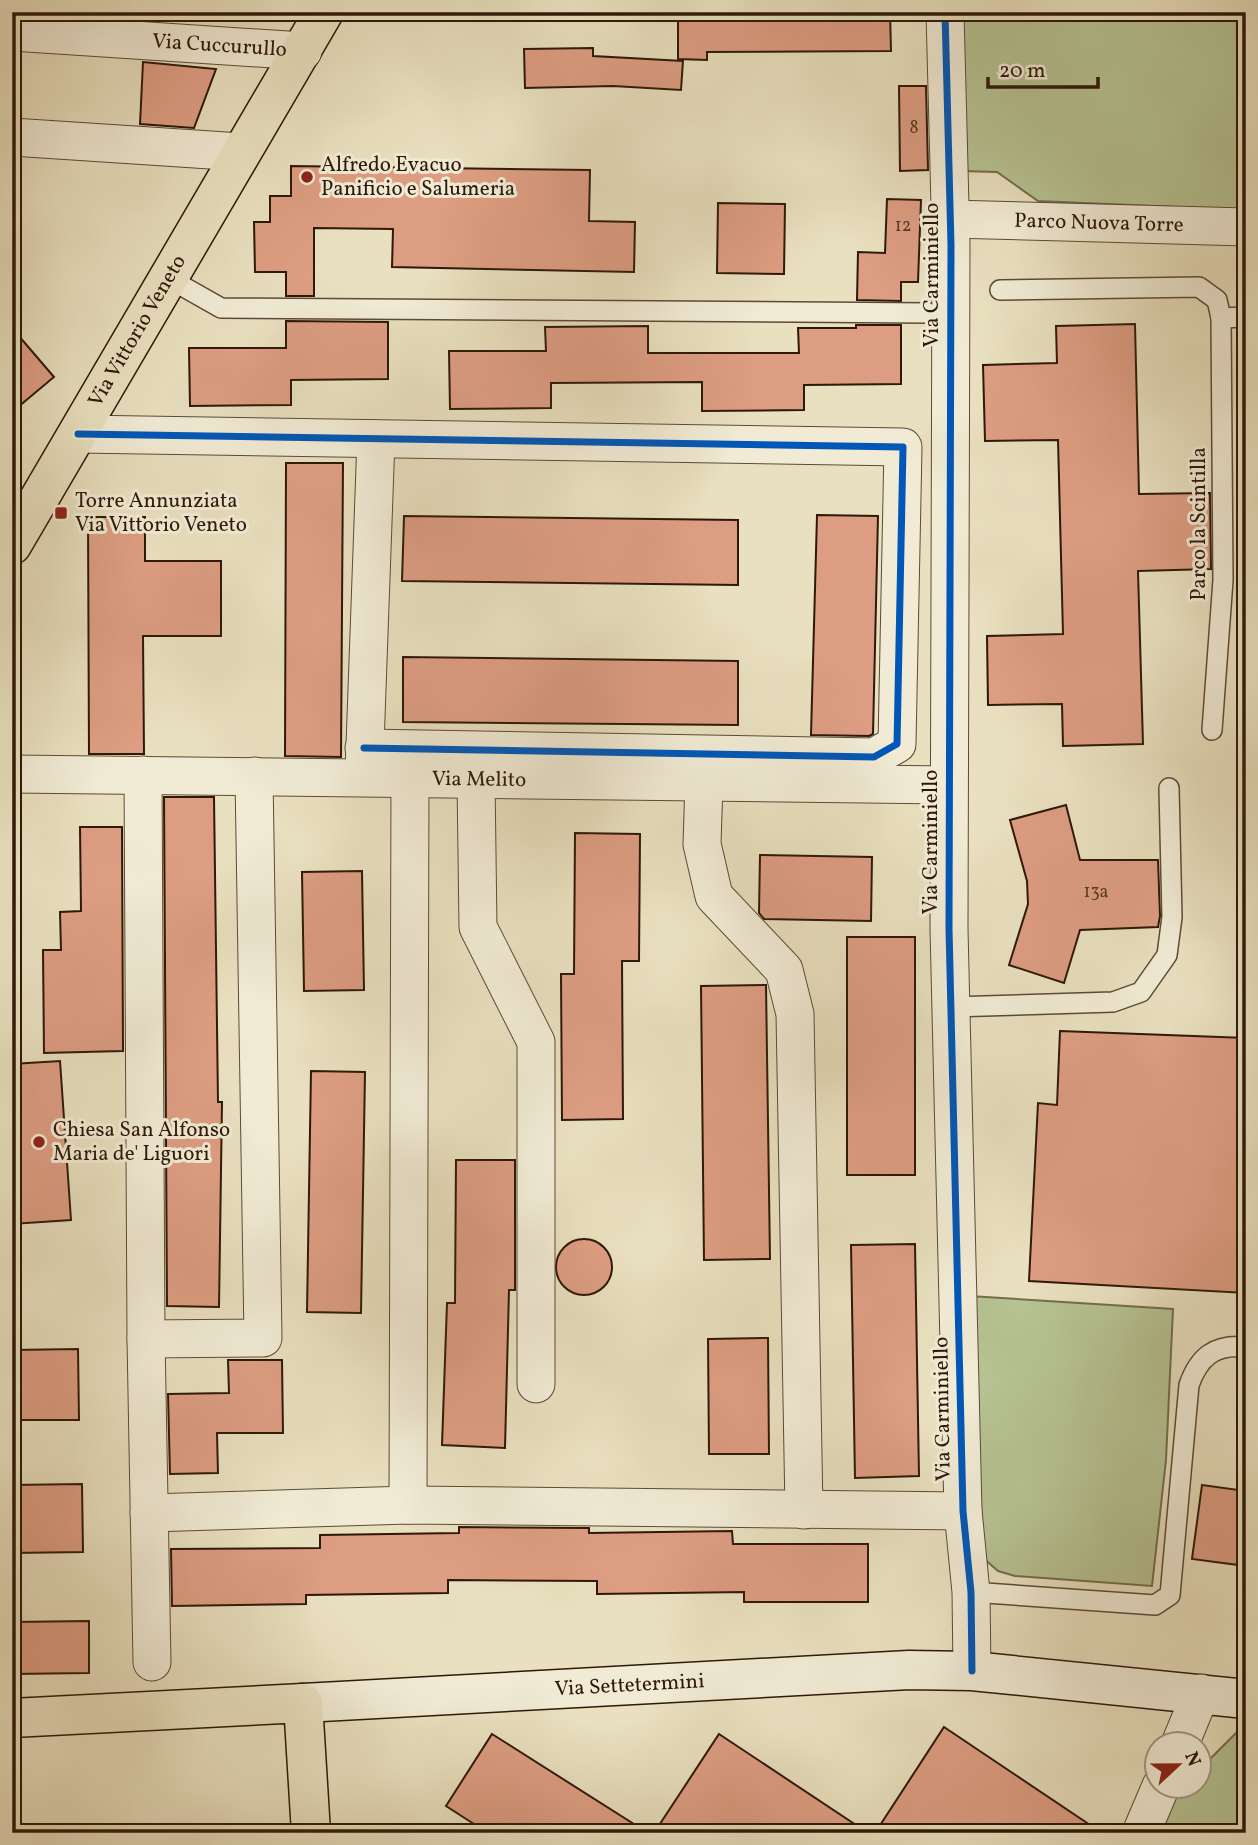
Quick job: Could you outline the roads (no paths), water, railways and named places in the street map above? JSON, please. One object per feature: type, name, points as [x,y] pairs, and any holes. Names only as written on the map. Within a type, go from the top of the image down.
[{"type":"main road","name":"Via Vittorio Veneto","points":[[12,545],[324,12]]},
{"type":"main road","name":"Via Settetermini","points":[[12,1718],[909,1671],[972,1671],[1246,1699]]},
{"type":"main road","points":[[303,1703],[311,1833]]},
{"type":"street","name":"Via Carminiello","points":[[945,12],[950,219],[947,785],[963,1511],[971,1592],[972,1671]]},
{"type":"street","name":"Via Cuccurullo","points":[[12,32],[303,51]]},
{"type":"street","points":[[12,137],[241,152]]},
{"type":"street","name":"Parco Nuova Torre","points":[[950,219],[1246,228]]},
{"type":"street","points":[[78,434],[903,447],[897,744],[874,757],[364,763],[376,439]]},
{"type":"street","name":"Via Melito","points":[[12,774],[254,776],[364,763],[410,779],[947,785]]},
{"type":"street","points":[[143,775],[146,1339],[152,1662]]},
{"type":"street","points":[[146,1339],[263,1338],[254,776]]},
{"type":"street","points":[[408,1505],[410,779]]},
{"type":"street","points":[[477,780],[478,926],[536,1042],[536,1384]]},
{"type":"street","points":[[704,783],[702,844],[714,896],[784,970],[795,1014],[804,1510]]},
{"type":"street","points":[[149,1513],[408,1505],[963,1511]]},
{"type":"street","points":[[1186,1730],[1201,1693]]},
{"type":"street","points":[[1141,1833],[1155,1800]]},
{"type":"lane","points":[[169,278],[221,308],[928,313]]},
{"type":"lane","points":[[1000,290],[1199,287],[1217,300],[1221,318],[1246,317]]},
{"type":"lane","name":"Parco la Scintilla","points":[[1212,730],[1223,580],[1221,318]]},
{"type":"lane","points":[[951,1007],[1113,1002],[1141,992],[1167,955],[1172,918],[1169,788]]},
{"type":"lane","points":[[971,1592],[1155,1605],[1170,1595],[1189,1385],[1196,1365],[1214,1350],[1246,1347]]},
{"type":"place","name":"Alfredo Evacuo Panificio e Salumeria","points":[[307,177]]},
{"type":"place","name":"Torre Annunziata Via Vittorio Veneto","points":[[61,513]]},
{"type":"place","name":"Chiesa San Alfonso Maria de' Liguori","points":[[39,1142]]}]
